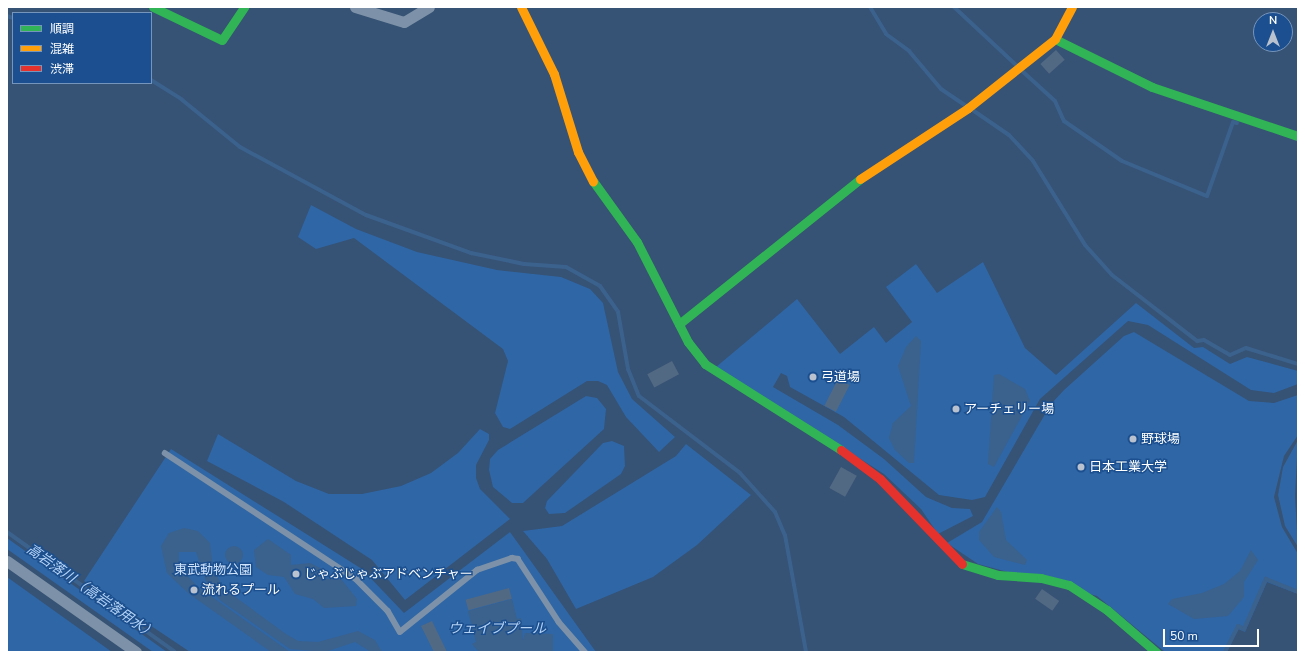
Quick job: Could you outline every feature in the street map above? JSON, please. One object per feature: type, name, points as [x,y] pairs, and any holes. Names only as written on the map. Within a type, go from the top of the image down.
[{"type":"street","points":[[153,7],[222,40],[244,7]]},
{"type":"street","points":[[355,7],[404,22],[429,7]]},
{"type":"street","points":[[521,7],[554,74],[578,152],[591,179],[638,242],[688,342],[705,364],[821,435],[880,479],[962,564],[998,575],[1041,578],[1069,585],[1107,610],[1156,652]]},
{"type":"street","points":[[679,324],[860,179],[968,108],[1056,39],[1072,7]]},
{"type":"street","points":[[1056,39],[1158,89],[1298,136]]},
{"type":"street","points":[[7,561],[136,652]]},
{"type":"lane","points":[[165,453],[356,579],[388,611],[400,632],[477,570],[512,558],[518,560],[558,622],[585,652]]},
{"type":"green space","points":[[311,205],[356,229],[417,252],[497,270],[561,277],[590,289],[603,303],[618,372],[632,399],[675,437],[659,452],[626,417],[607,385],[598,381],[587,381],[510,429],[503,427],[495,413],[508,361],[503,349],[354,238],[316,249],[298,237]]},
{"type":"green space","points":[[983,262],[1025,348],[1056,375],[1136,303],[1194,348],[1203,347],[1230,364],[1247,357],[1298,371],[1298,384],[1274,393],[1251,390],[1148,325],[1128,321],[1040,399],[985,497],[972,500],[939,495],[844,417],[790,387],[787,376],[781,373],[773,387],[838,425],[884,459],[926,497],[952,508],[970,509],[973,516],[938,534],[921,509],[884,474],[716,367],[797,299],[840,354],[874,327],[886,343],[912,322],[886,287],[916,264],[937,293]]},
{"type":"green space","points":[[1134,332],[1249,401],[1274,403],[1298,395],[1298,435],[1284,456],[1274,497],[1282,527],[1298,554],[1298,594],[1267,582],[1245,632],[1238,629],[1227,652],[1165,652],[1097,596],[978,564],[947,543],[982,522],[1051,404],[1064,390],[1124,336]]},
{"type":"green space","points":[[586,396],[597,398],[606,409],[604,429],[523,503],[512,503],[493,487],[489,470],[490,459],[498,450]]},
{"type":"green space","points":[[480,429],[489,434],[489,440],[476,465],[476,478],[480,489],[510,519],[405,600],[372,560],[284,502],[207,461],[218,434],[296,481],[329,494],[362,494],[401,486],[431,473],[458,453]]},
{"type":"green space","points":[[1298,440],[1295,496],[1298,547],[1285,526],[1278,495],[1283,467]]},
{"type":"green space","points":[[612,441],[624,446],[625,466],[621,474],[565,513],[549,514],[545,508],[547,501],[603,443]]},
{"type":"green space","points":[[686,444],[751,495],[697,545],[653,577],[576,609],[547,559],[523,531],[562,526],[676,456]]},
{"type":"green space","name":"東武動物公園","points":[[171,449],[362,569],[404,613],[510,532],[596,652],[190,652],[84,581]]},
{"type":"green space","points":[[7,538],[167,652],[153,652],[7,549]]},
{"type":"green space","points":[[7,577],[112,652],[7,652]]},
{"type":"water","points":[[916,336],[921,341],[914,463],[909,463],[895,450],[889,438],[893,423],[911,406],[898,366],[906,347]]},
{"type":"water","points":[[999,374],[1025,389],[1030,401],[994,467],[988,464],[994,375]]},
{"type":"water","points":[[997,507],[1001,512],[1006,540],[1027,560],[1025,565],[994,557],[979,540],[979,532]]},
{"type":"water","name":"流れるプール","points":[[184,528],[198,531],[210,543],[213,568],[223,588],[286,634],[298,641],[318,642],[358,631],[375,640],[382,652],[371,652],[355,642],[325,652],[290,649],[221,601],[207,584],[196,552],[179,552],[179,567],[198,587],[290,652],[271,652],[188,593],[167,573],[161,546],[169,533]]},
{"type":"water","name":"じゃぶじゃぶアドベンチャー","points":[[268,539],[291,555],[291,565],[310,563],[322,569],[327,579],[341,579],[357,599],[356,606],[324,608],[313,599],[295,594],[284,577],[268,575],[256,567],[254,550]]},
{"type":"water","points":[[234,546],[240,549],[243,555],[240,561],[234,564],[228,561],[225,555],[228,549]]},
{"type":"water","points":[[1251,550],[1258,560],[1244,582],[1244,597],[1228,616],[1194,619],[1168,604],[1172,599],[1202,593],[1224,584],[1240,571]]},
{"type":"water","name":"ウェイブプール","points":[[512,599],[517,619],[521,618],[523,641],[525,633],[553,634],[553,652],[479,652],[472,644],[476,642],[468,611]]},
{"type":"building","points":[[1056,50],[1065,60],[1049,74],[1040,64]]},
{"type":"building","points":[[672,361],[679,374],[654,387],[647,374]]},
{"type":"building","points":[[838,379],[850,385],[836,412],[824,406]]},
{"type":"building","points":[[841,467],[857,476],[845,497],[829,488]]},
{"type":"building","points":[[509,588],[512,599],[468,610],[466,600]]},
{"type":"building","points":[[1042,589],[1059,601],[1052,611],[1035,599]]},
{"type":"building","points":[[432,621],[447,652],[434,652],[421,626]]},
{"type":"waterway","points":[[870,7],[886,34],[909,51],[941,89],[966,106]]},
{"type":"waterway","points":[[954,7],[1016,65]]},
{"type":"waterway","points":[[7,16],[12,18]]},
{"type":"waterway","points":[[1021,70],[1055,101],[1064,121],[1122,161],[1207,196],[1233,122],[1237,123]]},
{"type":"waterway","points":[[152,81],[181,99],[240,147],[366,215],[471,253],[524,264],[566,267],[600,286],[618,312],[628,369],[639,396],[740,473],[775,512],[785,535],[806,652]]},
{"type":"waterway","points":[[971,109],[1009,135],[1033,161],[1085,245],[1112,275],[1197,341],[1204,340],[1230,355],[1246,348],[1298,364]]},
{"type":"waterway","name":"高岩落川（高岩落用水）","points":[[7,532],[175,652]]},
{"type":"waterway","points":[[1225,652],[1238,626],[1244,629],[1266,579],[1298,592]]},
{"type":"traffic: fast","points":[[153,7],[222,40],[244,7]]},
{"type":"traffic: fast","points":[[1055,39],[1152,87],[1298,136]]},
{"type":"traffic: fast","points":[[679,324],[860,179]]},
{"type":"traffic: fast","points":[[593,181],[637,242],[688,342],[705,364],[841,450]]},
{"type":"traffic: fast","points":[[962,564],[998,575],[1041,578],[1069,585],[1107,610],[1156,652]]},
{"type":"traffic: slow","points":[[521,7],[554,74],[578,152],[593,181]]},
{"type":"traffic: slow","points":[[860,179],[968,108],[1055,39],[1072,7]]},
{"type":"traffic: jam","points":[[841,450],[880,479],[962,564]]},
{"type":"place","name":"弓道場","points":[[813,377]]},
{"type":"place","name":"アーチェリー場","points":[[956,409]]},
{"type":"place","name":"野球場","points":[[1133,439]]},
{"type":"place","name":"日本工業大学","points":[[1081,467]]},
{"type":"place","name":"じゃぶじゃぶアドベンチャー","points":[[296,574]]},
{"type":"place","name":"流れるプール","points":[[194,590]]}]
